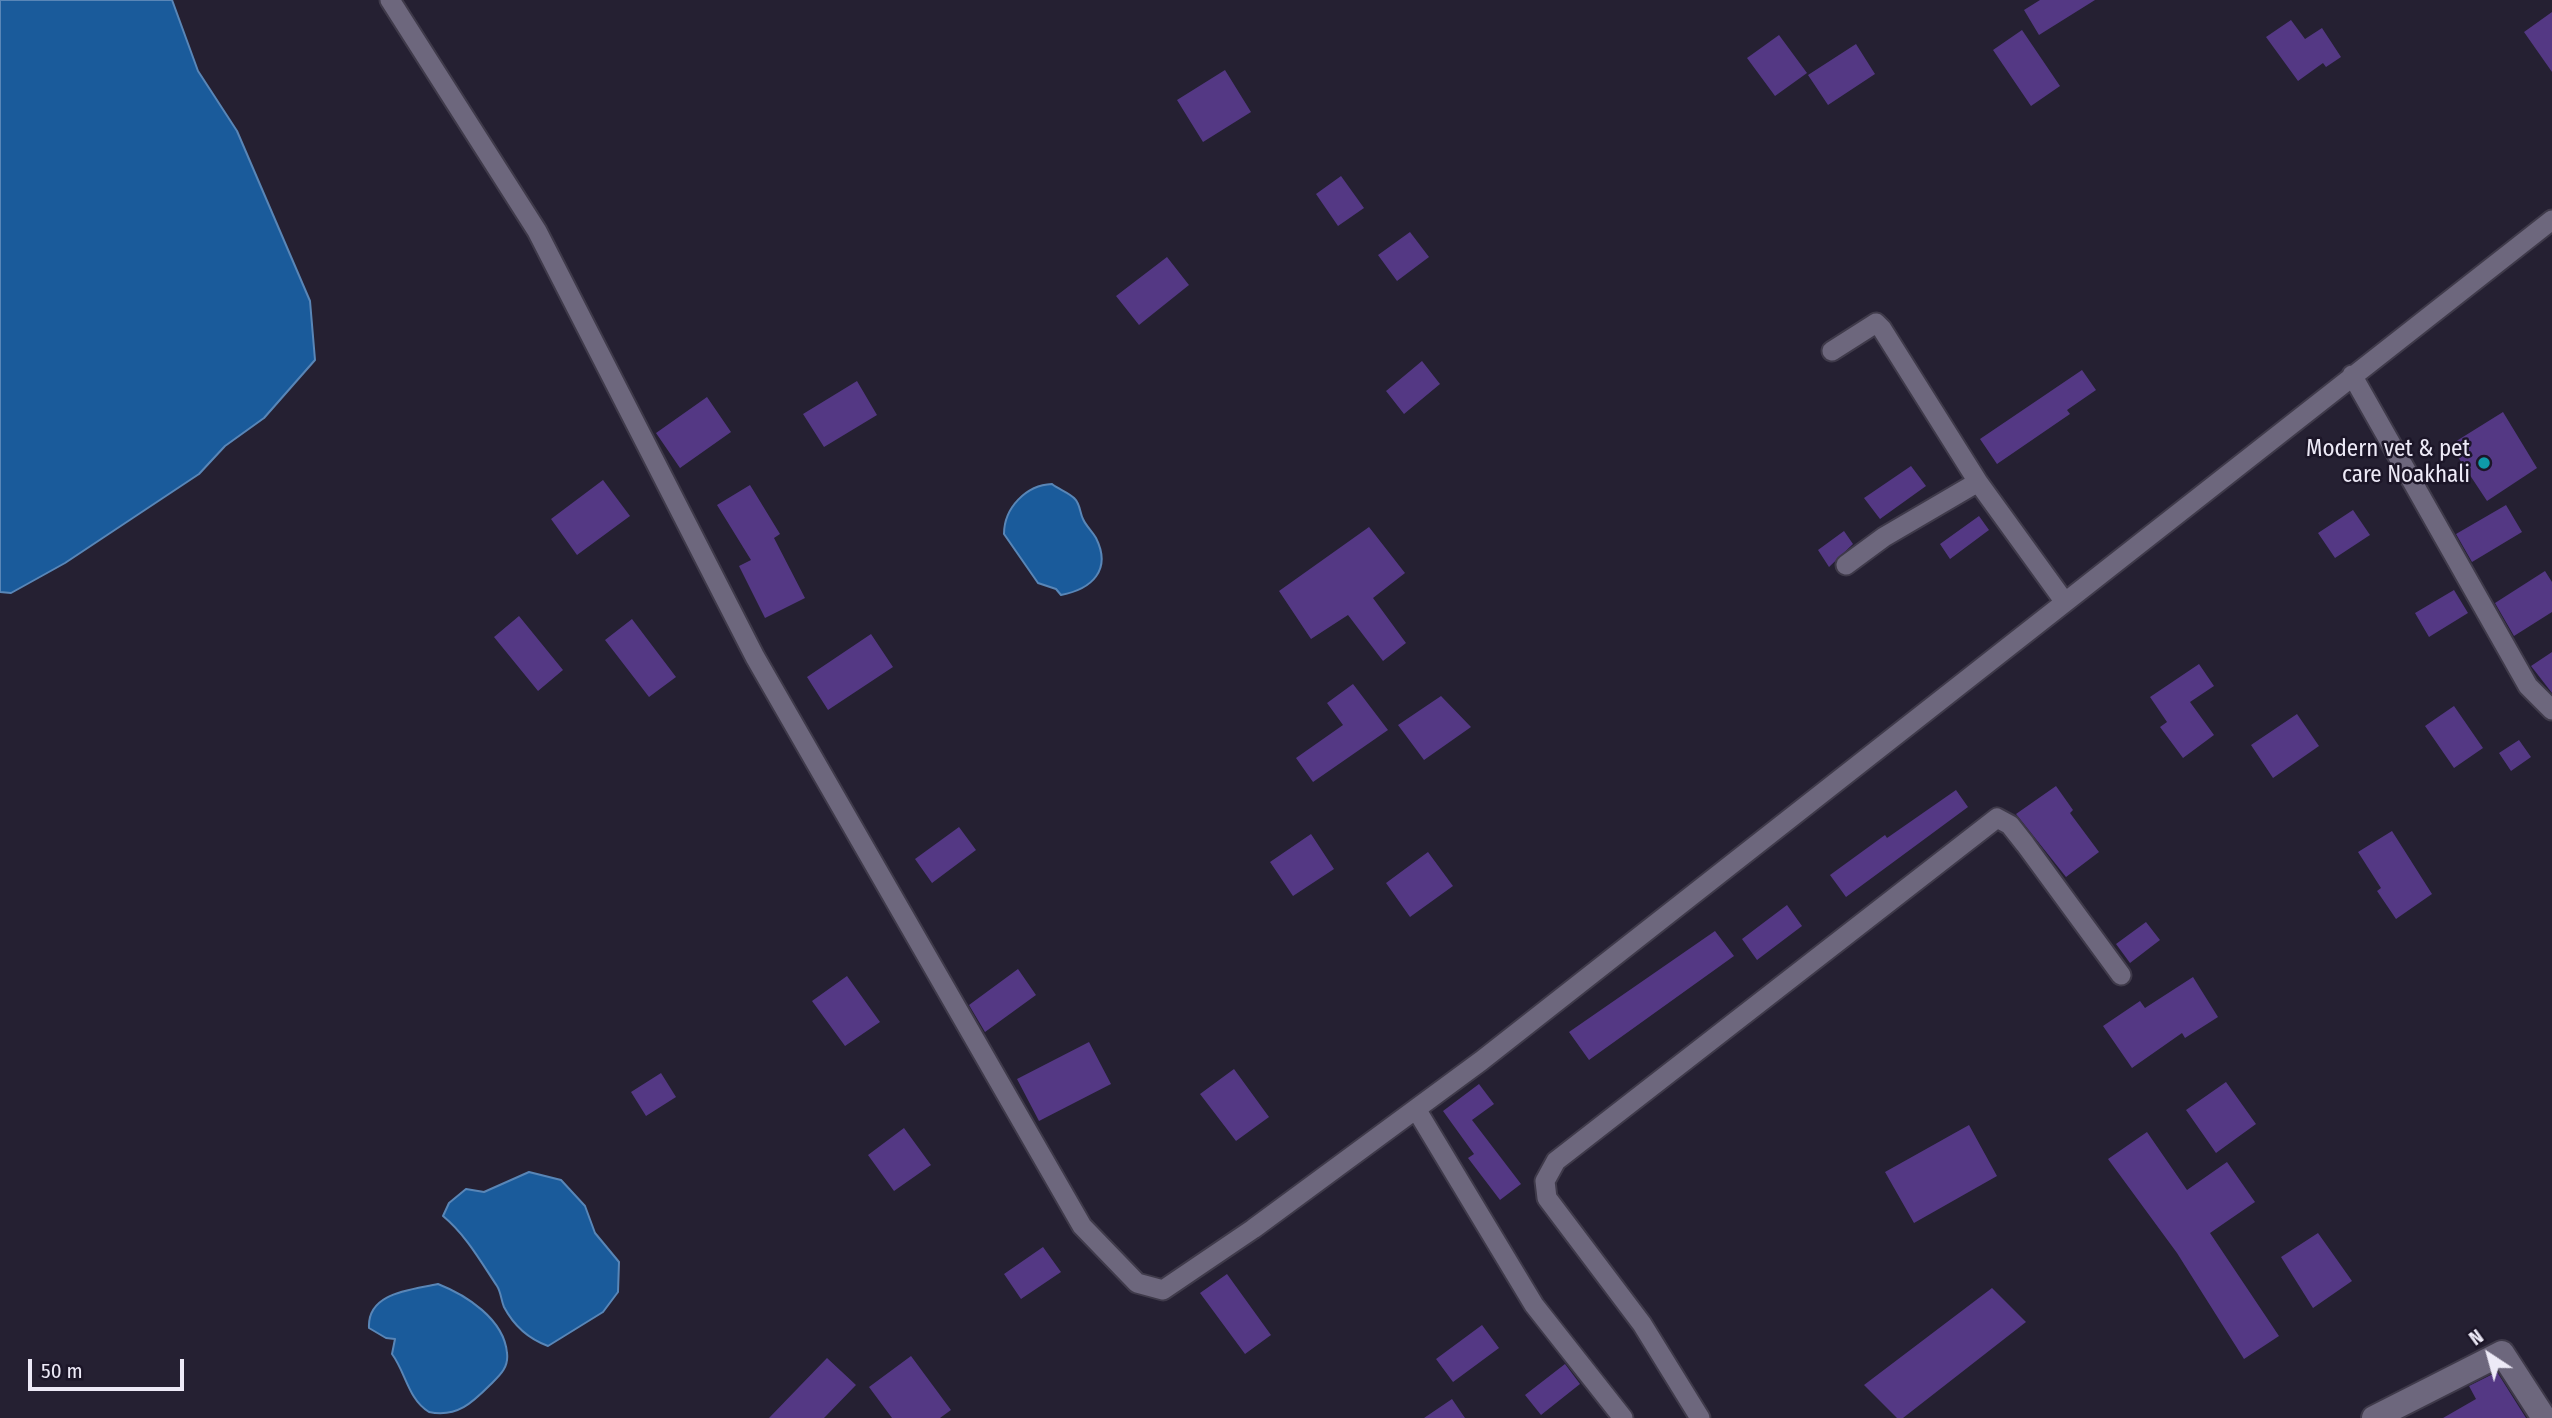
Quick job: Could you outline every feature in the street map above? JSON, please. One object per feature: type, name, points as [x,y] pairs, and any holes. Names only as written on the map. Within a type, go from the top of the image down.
[{"type":"street","points":[[390,0],[537,231],[755,657],[1082,1226],[1137,1283],[1163,1290],[1480,1061],[2552,220]]},
{"type":"street","points":[[1832,351],[1869,326],[1876,323],[1882,328],[1978,482],[2064,601]]},
{"type":"street","points":[[2352,375],[2528,686],[2552,710]]},
{"type":"street","points":[[1846,565],[1884,537],[1978,482]]},
{"type":"street","points":[[1700,1418],[1642,1324],[1547,1198],[1545,1181],[1556,1161],[1997,818],[2010,825],[2121,975]]},
{"type":"street","points":[[1416,1109],[1534,1305],[1623,1418]]},
{"type":"street","points":[[2374,1418],[2502,1353],[2544,1418]]},
{"type":"water","points":[[0,0],[172,0],[198,71],[237,131],[310,301],[315,360],[264,418],[225,446],[199,474],[65,563],[11,593],[0,592]]},
{"type":"water","points":[[1052,484],[1077,501],[1084,522],[1096,538],[1102,560],[1100,569],[1090,583],[1061,595],[1056,589],[1038,583],[1004,534],[1008,515],[1018,500],[1025,493],[1042,485]]},
{"type":"water","points":[[529,1172],[561,1180],[585,1206],[595,1233],[619,1262],[618,1292],[603,1312],[548,1346],[528,1336],[512,1320],[504,1307],[498,1288],[479,1258],[443,1216],[449,1203],[466,1189],[484,1192]]},
{"type":"water","points":[[438,1284],[471,1302],[491,1319],[499,1329],[507,1353],[505,1367],[500,1375],[471,1403],[448,1413],[429,1412],[422,1407],[392,1354],[395,1339],[386,1338],[369,1328],[370,1316],[383,1300],[404,1291]]},
{"type":"building","points":[[2040,0],[2095,0],[2039,35],[2024,10]]},
{"type":"building","points":[[2552,12],[2552,72],[2524,32]]},
{"type":"building","points":[[2291,20],[2305,39],[2322,28],[2341,57],[2326,67],[2323,63],[2298,81],[2266,37]]},
{"type":"building","points":[[2022,30],[2060,86],[2031,106],[1993,50]]},
{"type":"building","points":[[1779,35],[1807,73],[1775,96],[1747,58]]},
{"type":"building","points":[[1856,44],[1875,74],[1828,105],[1808,75]]},
{"type":"building","points":[[1225,70],[1251,112],[1203,142],[1177,100]]},
{"type":"building","points":[[1341,176],[1364,208],[1338,226],[1316,194]]},
{"type":"building","points":[[1410,232],[1429,257],[1397,281],[1378,255]]},
{"type":"building","points":[[1167,257],[1189,285],[1139,325],[1116,296]]},
{"type":"building","points":[[1422,361],[1440,384],[1404,414],[1386,391]]},
{"type":"building","points":[[2082,370],[2096,390],[2067,410],[2070,414],[1997,464],[1980,439]]},
{"type":"building","points":[[857,381],[877,415],[824,447],[803,414]]},
{"type":"building","points":[[707,397],[731,432],[680,468],[656,433]]},
{"type":"building","name":"Modern vet & pet care Noakhali","points":[[2503,412],[2537,468],[2487,501],[2450,445]]},
{"type":"building","points":[[1911,466],[1926,486],[1880,519],[1864,498]]},
{"type":"building","points":[[603,480],[630,516],[577,555],[551,519]]},
{"type":"building","points":[[750,485],[780,534],[774,538],[805,598],[765,618],[739,566],[751,560],[717,505]]},
{"type":"building","points":[[2506,505],[2522,532],[2472,562],[2456,534]]},
{"type":"building","points":[[2353,510],[2370,535],[2335,558],[2318,533]]},
{"type":"building","points":[[1979,516],[1989,530],[1950,559],[1940,544]]},
{"type":"building","points":[[1369,527],[1405,573],[1373,598],[1406,643],[1383,661],[1348,615],[1311,639],[1279,591]]},
{"type":"building","points":[[1844,531],[1853,544],[1829,567],[1818,550]]},
{"type":"building","points":[[2545,571],[2552,582],[2552,612],[2514,636],[2495,603]]},
{"type":"building","points":[[2454,590],[2468,613],[2429,637],[2415,613]]},
{"type":"building","points":[[519,616],[563,670],[538,691],[494,637]]},
{"type":"building","points":[[632,619],[676,677],[649,697],[605,640]]},
{"type":"building","points":[[871,634],[893,667],[828,710],[807,677]]},
{"type":"building","points":[[2552,652],[2552,693],[2531,666]]},
{"type":"building","points":[[2199,664],[2214,686],[2190,702],[2214,735],[2183,758],[2160,727],[2167,722],[2150,697]]},
{"type":"building","points":[[1353,684],[1388,730],[1313,782],[1296,758],[1343,725],[1327,703]]},
{"type":"building","points":[[1441,696],[1471,727],[1424,760],[1398,725]]},
{"type":"building","points":[[2454,706],[2483,748],[2454,768],[2425,726]]},
{"type":"building","points":[[2297,714],[2319,746],[2273,778],[2251,745]]},
{"type":"building","points":[[2519,740],[2531,757],[2511,771],[2499,753]]},
{"type":"building","points":[[2056,786],[2073,810],[2070,813],[2099,852],[2066,877],[2016,814]]},
{"type":"building","points":[[1956,790],[1968,807],[1846,897],[1830,875],[1885,835],[1887,838]]},
{"type":"building","points":[[959,827],[976,850],[932,883],[915,859]]},
{"type":"building","points":[[2392,831],[2432,894],[2396,919],[2377,891],[2381,888],[2358,852]]},
{"type":"building","points":[[1311,834],[1334,869],[1293,896],[1270,862]]},
{"type":"building","points":[[1428,852],[1453,886],[1410,917],[1386,883]]},
{"type":"building","points":[[1787,905],[1802,926],[1757,960],[1742,939]]},
{"type":"building","points":[[2146,922],[2160,940],[2130,963],[2116,944]]},
{"type":"building","points":[[1715,931],[1734,956],[1589,1060],[1569,1032]]},
{"type":"building","points":[[1018,969],[1036,995],[985,1032],[969,1005]]},
{"type":"building","points":[[847,976],[880,1022],[845,1046],[812,1001]]},
{"type":"building","points":[[2193,977],[2218,1017],[2185,1038],[2182,1033],[2132,1068],[2103,1026],[2140,1001],[2145,1008]]},
{"type":"building","points":[[1089,1042],[1111,1084],[1039,1121],[1017,1079]]},
{"type":"building","points":[[1234,1069],[1269,1117],[1236,1141],[1200,1094]]},
{"type":"building","points":[[661,1073],[676,1097],[646,1116],[631,1092]]},
{"type":"building","points":[[2226,1082],[2256,1124],[2216,1153],[2186,1110]]},
{"type":"building","points":[[1479,1084],[1494,1104],[1472,1120],[1521,1184],[1500,1200],[1468,1158],[1474,1154],[1443,1111]]},
{"type":"building","points":[[1969,1125],[1997,1176],[1914,1223],[1885,1172]]},
{"type":"building","points":[[904,1128],[931,1165],[894,1191],[868,1155]]},
{"type":"building","points":[[2147,1132],[2187,1190],[2227,1162],[2255,1202],[2210,1233],[2279,1336],[2244,1359],[2177,1253],[2108,1159]]},
{"type":"building","points":[[2318,1233],[2352,1281],[2313,1308],[2281,1257]]},
{"type":"building","points":[[1043,1247],[1061,1272],[1021,1299],[1004,1274]]},
{"type":"building","points":[[1227,1274],[1271,1335],[1245,1354],[1200,1293]]},
{"type":"building","points":[[1992,1288],[2026,1322],[1903,1418],[1897,1418],[1864,1385]]},
{"type":"building","points":[[1482,1325],[1499,1348],[1453,1382],[1436,1359]]},
{"type":"building","points":[[911,1356],[951,1410],[940,1418],[892,1418],[869,1387]]},
{"type":"building","points":[[827,1358],[856,1385],[824,1418],[769,1418]]},
{"type":"building","points":[[1565,1364],[1580,1384],[1541,1415],[1525,1395]]},
{"type":"building","points":[[2497,1372],[2526,1418],[2443,1418],[2476,1399],[2469,1386]]},
{"type":"building","points":[[1452,1399],[1465,1418],[1424,1418]]},
{"type":"place","name":"Modern vet & pet care Noakhali","points":[[2484,463]]}]
